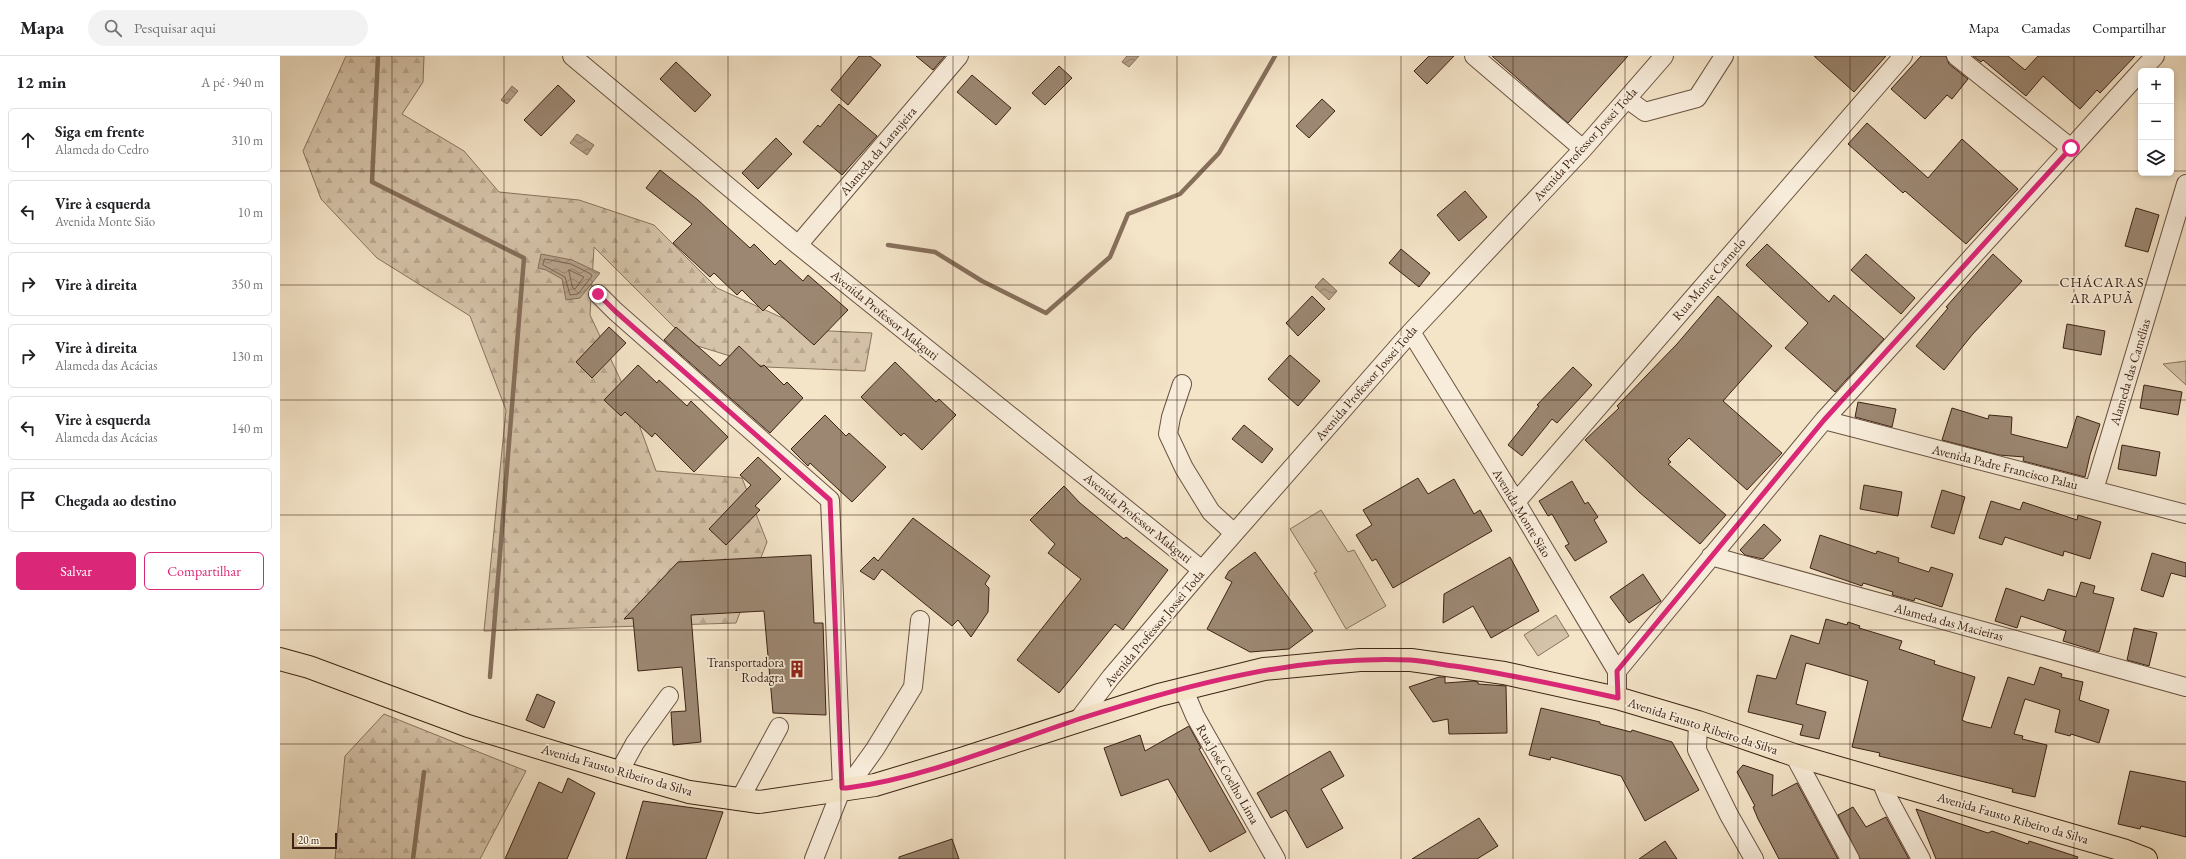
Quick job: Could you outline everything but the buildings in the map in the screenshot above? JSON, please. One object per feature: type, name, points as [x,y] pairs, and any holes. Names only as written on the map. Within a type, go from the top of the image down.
[{"type":"main road","name":"Avenida Fausto Ribeiro da Silva","points":[[280,659],[316,670],[468,726],[619,772],[689,792],[759,802],[844,788],[875,785],[1183,688],[1264,669],[1300,664],[1360,660],[1411,660],[1504,673],[1618,698],[1698,722],[1794,755],[2146,859]]},
{"type":"street","name":"Avenida Professor Makguti","points":[[572,56],[798,245],[1202,570]]},
{"type":"street","name":"Alameda da Laranjeira","points":[[798,245],[959,56]]},
{"type":"street","points":[[1474,56],[1583,149]]},
{"type":"street","name":"Avenida Professor Jossei Toda","points":[[1078,720],[1111,678],[1202,570],[1411,332],[1583,149],[1664,56]]},
{"type":"street","points":[[1627,99],[1645,112],[1697,98],[1724,56]]},
{"type":"street","name":"Rua Monte Carmelo","points":[[1516,502],[1903,56]]},
{"type":"street","points":[[1956,56],[2071,148]]},
{"type":"street","points":[[2144,68],[2155,56]]},
{"type":"street","points":[[1617,671],[1824,420],[2138,74]]},
{"type":"street","name":"Alameda das Camélias","points":[[2094,490],[2186,184]]},
{"type":"street","points":[[598,294],[615,311],[830,500],[844,788]]},
{"type":"street","name":"Avenida Monte Sião","points":[[1411,332],[1516,502],[1617,671],[1618,698]]},
{"type":"street","points":[[1182,384],[1171,417],[1168,434],[1184,468],[1212,512],[1234,533]]},
{"type":"street","name":"Avenida Padre Francisco Palau","points":[[1824,420],[2186,514]]},
{"type":"street","name":"Alameda das Macieiras","points":[[1711,556],[2186,687]]},
{"type":"street","points":[[814,859],[844,788],[875,749],[913,687],[920,620]]},
{"type":"street","name":"Rua José Coelho Lima","points":[[1183,688],[1195,716],[1276,859]]},
{"type":"street","points":[[619,772],[635,743],[669,696]]},
{"type":"street","points":[[1698,722],[1697,750],[1729,815],[1754,859]]},
{"type":"street","points":[[740,799],[779,727]]},
{"type":"street","points":[[1794,755],[1850,859]]},
{"type":"street","points":[[1881,781],[1889,800],[1921,859]]},
{"type":"green space","points":[[346,56],[424,56],[423,82],[402,114],[464,151],[499,192],[579,200],[654,225],[717,288],[809,330],[872,333],[865,371],[766,367],[691,344],[594,247],[590,315],[630,400],[656,471],[742,478],[767,542],[736,623],[484,631],[506,410],[470,316],[377,258],[321,199],[303,151]]},
{"type":"green space","points":[[2186,361],[2186,385],[2163,364]]},
{"type":"green space","points":[[1321,510],[1348,552],[1354,550],[1386,606],[1346,629],[1314,573],[1317,572],[1290,529]]},
{"type":"green space","points":[[1556,615],[1569,636],[1538,656],[1524,635]]},
{"type":"green space","points":[[384,714],[526,771],[480,859],[335,859],[345,756]]},
{"type":"water","points":[[1127,56],[1139,56],[1129,67],[1122,62]]},
{"type":"water","points":[[512,86],[518,91],[507,104],[501,100]]},
{"type":"water","points":[[577,134],[594,145],[587,155],[570,143]]},
{"type":"water","points":[[541,254],[572,260],[600,273],[580,298],[566,300],[562,279],[546,270],[538,268]]},
{"type":"water","points":[[1323,278],[1337,291],[1329,300],[1315,287]]},
{"type":"waterway","points":[[378,56],[372,182],[524,258],[490,677]]},
{"type":"waterway","points":[[888,245],[935,252],[982,281],[1046,313],[1110,257],[1128,214],[1180,194],[1219,153],[1275,56]]},
{"type":"waterway","points":[[413,859],[424,772]]},
{"type":"place","name":"Transportadora Rodagra","points":[[797,669]]},
{"type":"district","name":"CHÁCARAS ARAPUÃ","points":[[2102,290]]},
{"type":"route","points":[[598,294],[615,311],[830,500],[842,788],[847,788],[875,785],[1183,688],[1264,669],[1300,664],[1360,660],[1411,660],[1504,673],[1618,698],[1617,671],[1711,556],[1824,420],[2071,148]]}]
